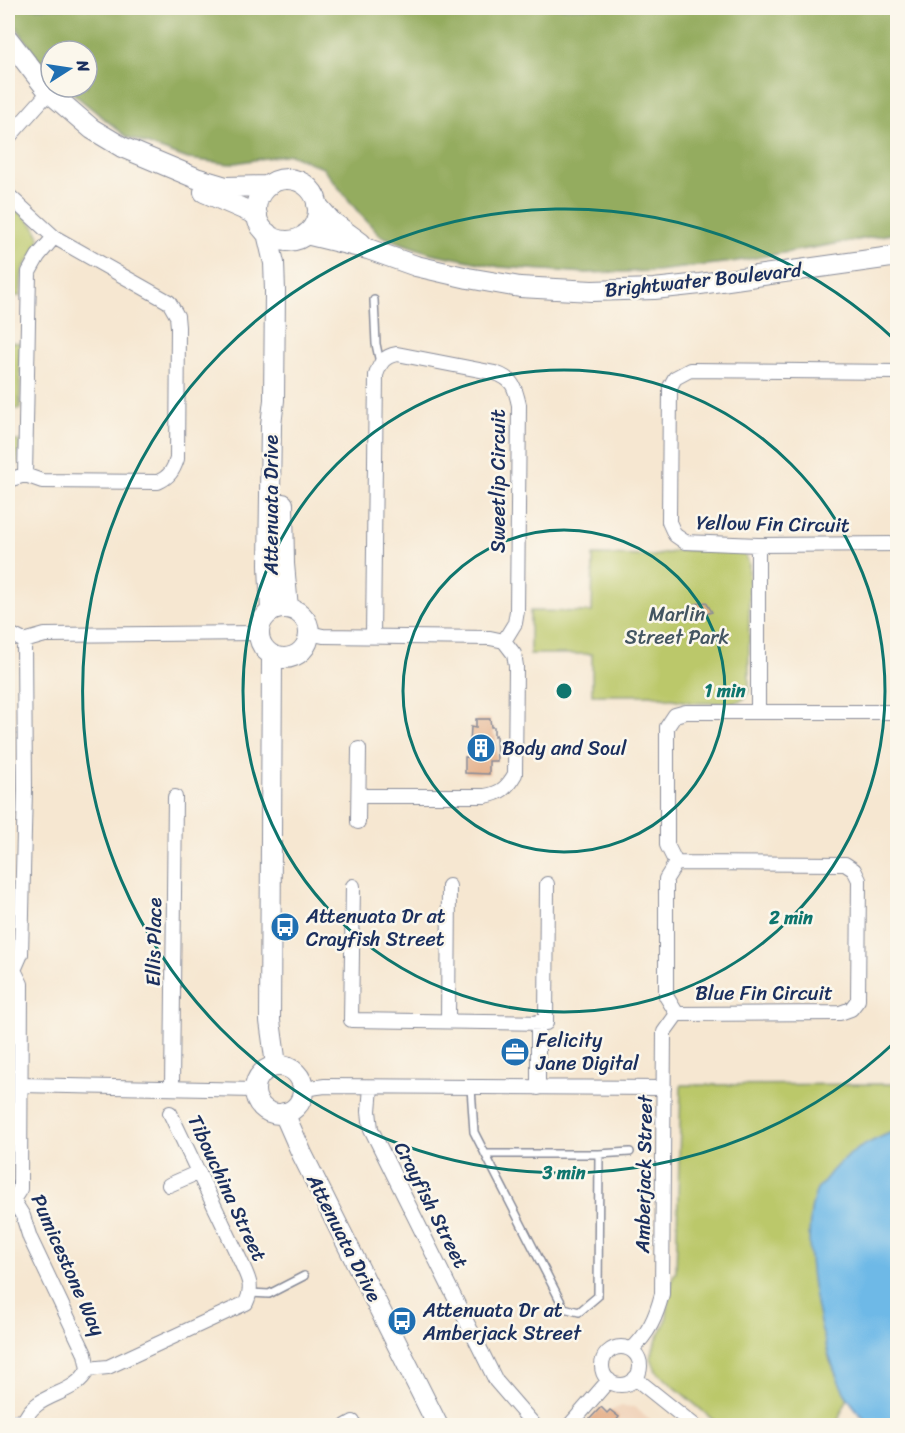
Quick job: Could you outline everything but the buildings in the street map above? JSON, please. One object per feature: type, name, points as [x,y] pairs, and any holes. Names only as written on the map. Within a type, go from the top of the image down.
[{"type":"street","points":[[8,39],[39,87]]},
{"type":"street","points":[[8,57],[39,90]]},
{"type":"street","points":[[8,138],[42,99]]},
{"type":"street","points":[[48,99],[78,135],[134,167],[228,201],[257,215]]},
{"type":"street","points":[[49,99],[122,147],[156,163],[226,187],[268,186],[282,179],[301,182],[314,196],[317,206],[316,221],[300,237],[276,239],[260,225],[257,215],[258,201],[268,186]]},
{"type":"street","points":[[8,195],[54,237],[169,302],[177,316],[177,459],[168,478],[158,482],[42,482],[25,475],[8,480]]},
{"type":"street","name":"Brightwater Boulevard","points":[[317,206],[331,221],[368,249]]},
{"type":"street","name":"Attenuata Drive","points":[[267,233],[274,263],[275,291],[269,565],[280,609]]},
{"type":"street","points":[[25,475],[29,272],[38,256],[54,237]]},
{"type":"street","name":"Brightwater Boulevard","points":[[300,237],[368,249],[416,266],[468,278],[520,287],[592,291],[654,289],[700,284],[897,256]]},
{"type":"street","name":"Attenuata Drive","points":[[275,291],[300,237]]},
{"type":"street","name":"Sweetlip Circuit","points":[[380,363],[389,356],[397,354],[495,373],[507,377],[515,389],[519,405],[518,611],[510,635],[504,641]]},
{"type":"street","points":[[373,636],[376,375],[380,363]]},
{"type":"street","name":"Yellow Fin Circuit","points":[[897,372],[690,370],[675,378],[670,387],[669,522],[675,535],[686,542],[758,545],[897,544]]},
{"type":"street","points":[[758,545],[758,712]]},
{"type":"street","points":[[280,609],[297,611],[303,617],[309,633],[308,642],[296,656],[279,657],[264,650],[258,633],[260,624],[280,609]]},
{"type":"street","points":[[8,633],[24,641],[45,635],[258,633]]},
{"type":"street","points":[[309,633],[323,636],[490,638],[504,641],[514,654],[516,666],[515,774],[507,787],[498,793],[485,796],[358,796]]},
{"type":"street","name":"Pumicestone Way","points":[[24,641],[25,790],[21,954],[11,970],[21,984],[20,1189],[10,1200],[22,1216],[30,1238],[85,1354],[88,1369]]},
{"type":"street","points":[[276,1065],[270,1021],[273,750],[279,657]]},
{"type":"street","points":[[677,1014],[666,996],[666,879],[676,862],[667,845],[667,727],[675,715],[687,712],[897,712]]},
{"type":"street","points":[[358,822],[359,749]]},
{"type":"street","name":"Ellis Place","points":[[172,1088],[175,797]]},
{"type":"street","name":"Blue Fin Circuit","points":[[676,862],[844,864],[854,870],[859,880],[858,1000],[851,1009],[840,1013],[677,1014]]},
{"type":"street","points":[[352,886],[351,1020],[546,1023],[548,884]]},
{"type":"street","points":[[448,1021],[449,886]]},
{"type":"street","name":"Amberjack Street","points":[[631,1350],[644,1338],[653,1325],[662,1294],[664,1032],[677,1014]]},
{"type":"street","points":[[538,1022],[538,1088]]},
{"type":"street","points":[[276,1065],[292,1069],[302,1081],[303,1089],[299,1103],[294,1109],[284,1113],[273,1113],[266,1110],[256,1098],[258,1077],[263,1071],[276,1065]]},
{"type":"street","points":[[21,1084],[255,1090]]},
{"type":"street","points":[[303,1089],[325,1086],[664,1088]]},
{"type":"street","name":"Crayfish Street","points":[[371,1087],[369,1111],[371,1129],[496,1381],[534,1425]]},
{"type":"street","name":"Tibouchina Street","points":[[88,1369],[108,1367],[246,1303],[250,1293],[250,1283],[170,1113]]},
{"type":"street","name":"Attenuata Drive","points":[[284,1113],[302,1154],[438,1425]]},
{"type":"street","points":[[169,1185],[199,1172]]},
{"type":"street","points":[[626,1347],[631,1350],[636,1354],[640,1363],[638,1374],[625,1384],[609,1380],[603,1369],[604,1357],[614,1348],[626,1347]]},
{"type":"street","points":[[8,1421],[25,1424],[28,1410],[75,1385],[83,1379],[88,1369]]},
{"type":"street","points":[[635,1378],[695,1425]]},
{"type":"street","points":[[569,1425],[609,1380]]},
{"type":"lane","points":[[374,300],[376,344],[380,363]]},
{"type":"lane","points":[[471,1088],[474,1132],[564,1308],[579,1312],[598,1296],[599,1154]]},
{"type":"lane","points":[[485,1154],[630,1152]]},
{"type":"lane","points":[[250,1293],[269,1294],[304,1276]]},
{"type":"shaded area","points":[[622,1406],[634,1407],[658,1425],[595,1426],[609,1411]]},
{"type":"green space","points":[[8,8],[897,8],[897,233],[732,262],[657,271],[586,273],[500,267],[430,253],[381,236],[359,213],[323,168],[290,154],[230,164],[188,159],[127,137],[80,99],[99,99],[99,39],[39,39],[39,61],[12,20]]},
{"type":"green space","points":[[8,204],[31,222],[39,241],[22,272],[20,296],[8,296]]},
{"type":"green space","points":[[8,342],[20,343],[20,409],[8,408]]},
{"type":"green space","points":[[8,441],[20,441],[16,466],[8,472]]},
{"type":"green space","name":"Marlin Street Park","points":[[683,550],[734,550],[744,554],[749,563],[749,691],[744,699],[734,703],[694,703],[651,695],[592,695],[592,654],[530,654],[530,611],[592,612],[593,555],[653,556]]},
{"type":"green space","points":[[897,1084],[897,1130],[883,1136],[816,1300],[830,1361],[848,1398],[836,1425],[719,1425],[656,1371],[651,1358],[655,1343],[666,1321],[673,1276],[676,1272],[681,1085]]},
{"type":"water","points":[[897,1130],[897,1425],[869,1425],[844,1392],[827,1350],[814,1294],[810,1264],[811,1212],[817,1191],[839,1163],[866,1144]]},
{"type":"place","name":"Body and Soul","points":[[481,748]]},
{"type":"place","name":"Attenuata Dr at Crayfish Street","points":[[285,927]]},
{"type":"place","name":"Felicity Jane Digital","points":[[515,1052]]},
{"type":"place","name":"Attenuata Dr at Amberjack Street","points":[[402,1321]]}]
